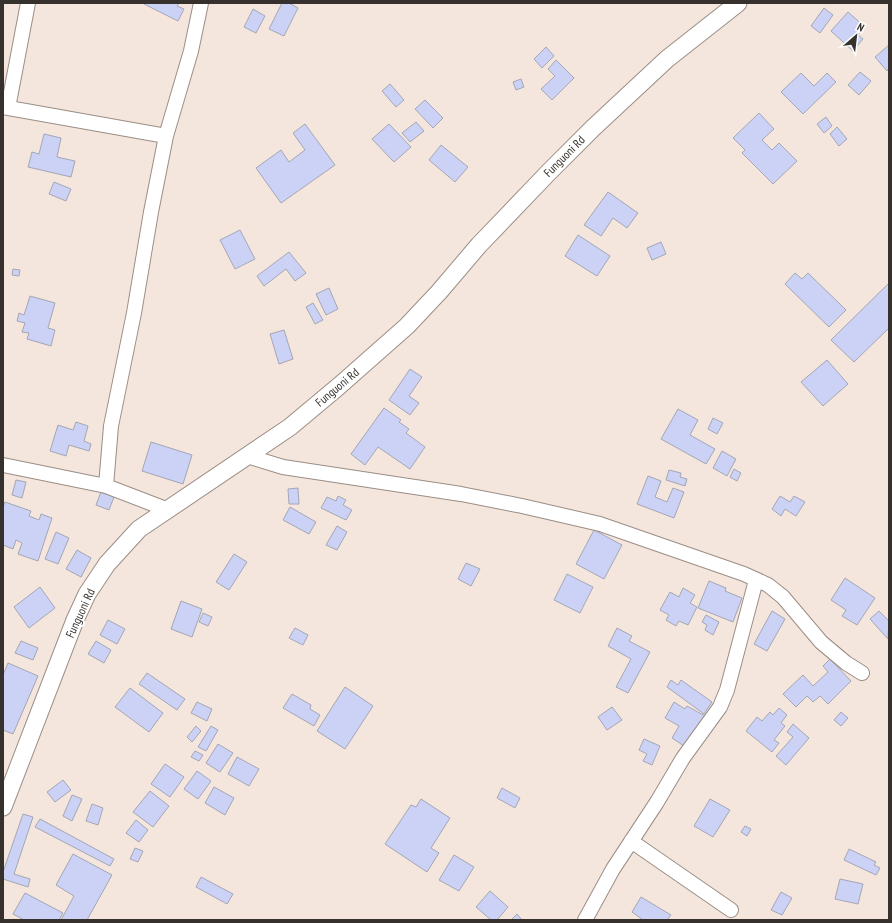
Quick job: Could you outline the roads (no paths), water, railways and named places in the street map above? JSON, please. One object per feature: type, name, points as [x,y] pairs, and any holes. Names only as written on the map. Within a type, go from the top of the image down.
[{"type":"street","points":[[28,3],[5,108],[166,136]]},
{"type":"street","points":[[106,486],[111,426],[134,313],[151,212],[166,136],[191,51],[200,3]]},
{"type":"street","name":"Funguoni Rd","points":[[3,806],[75,620],[87,594],[107,564],[139,529],[166,509],[247,456],[295,422],[340,386],[407,326],[439,292],[479,245],[593,128],[667,59],[738,3]]},
{"type":"street","points":[[247,456],[283,467],[461,494],[600,524],[737,571],[768,585],[783,597],[821,642],[846,663],[862,673]]},
{"type":"street","points":[[3,465],[106,486],[166,509]]},
{"type":"street","points":[[584,920],[613,869],[657,802],[682,758],[720,708],[727,690],[756,580]]},
{"type":"street","points":[[631,840],[731,910]]}]
